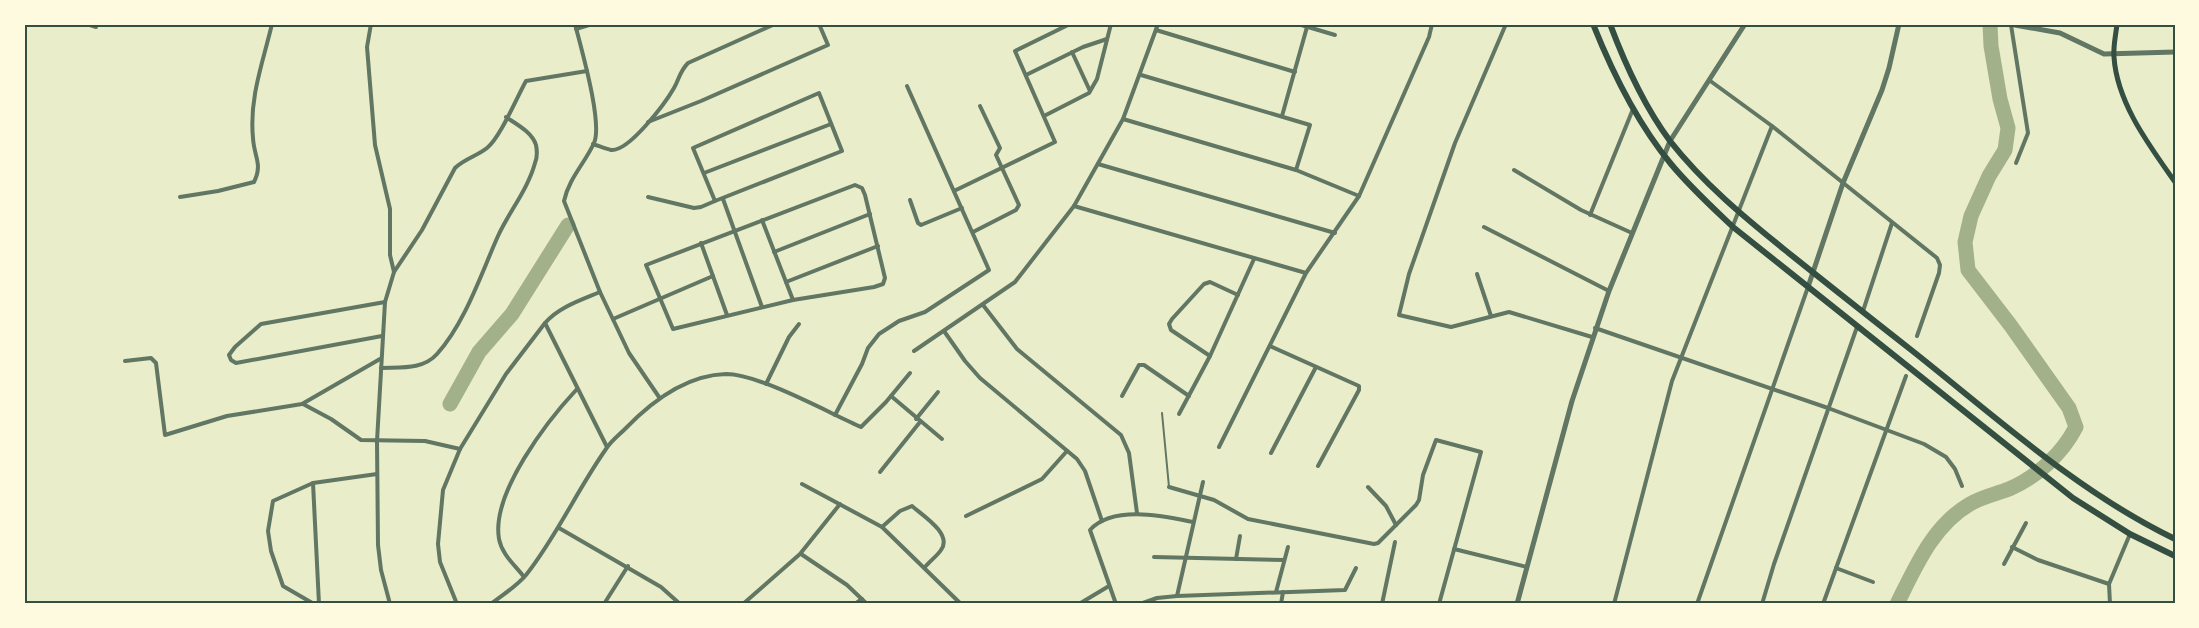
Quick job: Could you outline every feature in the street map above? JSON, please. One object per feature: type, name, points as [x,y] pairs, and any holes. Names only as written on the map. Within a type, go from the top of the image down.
[{"type":"main road","points":[[1593,24],[1633,108],[1664,155],[1685,180],[1733,227],[2073,498],[2130,534],[2175,556]]},
{"type":"main road","points":[[1610,24],[1643,99],[1670,141],[1715,190],[1739,212],[2083,486],[2137,520],[2175,539]]},
{"type":"main road","points":[[2117,24],[2113,54],[2116,75],[2123,95],[2139,126],[2175,182]]},
{"type":"main road","points":[[2130,534],[2137,520]]},
{"type":"street","points":[[87,24],[96,27]]},
{"type":"street","points":[[180,197],[254,182],[259,171],[253,139],[252,99],[272,24]]},
{"type":"street","points":[[371,24],[367,47],[375,145],[390,209],[390,255],[394,272]]},
{"type":"street","points":[[592,24],[575,26],[587,71],[598,128],[593,144],[580,164],[564,201],[600,292],[629,353],[659,397]]},
{"type":"street","points":[[593,144],[612,150],[632,140],[663,104],[675,86],[681,69],[688,63],[775,24]]},
{"type":"street","points":[[647,122],[701,101],[828,45],[819,24]]},
{"type":"street","points":[[954,191],[1055,142],[1015,51],[1070,24]]},
{"type":"street","points":[[1044,116],[1081,99],[1090,92],[1097,79],[1111,24]]},
{"type":"street","points":[[914,351],[1016,282],[1074,206],[1123,119],[1158,24]]},
{"type":"street","points":[[1298,24],[1335,35]]},
{"type":"street","points":[[1219,447],[1306,273],[1359,196],[1432,24]]},
{"type":"street","points":[[1506,24],[1451,154],[1409,274],[1399,315],[1451,327],[1509,312],[1592,337]]},
{"type":"street","points":[[1517,604],[1572,401],[1609,291],[1670,141],[1745,24]]},
{"type":"street","points":[[1697,604],[1843,183],[1882,90],[1899,24]]},
{"type":"street","points":[[2016,163],[2028,133],[2010,24],[2060,33],[2104,54],[2175,52]]},
{"type":"street","points":[[1282,116],[1307,27]]},
{"type":"street","points":[[1156,30],[1295,72]]},
{"type":"street","points":[[1026,75],[1072,52],[1107,39]]},
{"type":"street","points":[[1072,52],[1090,92]]},
{"type":"street","points":[[390,604],[379,553],[377,441],[385,302],[394,272],[422,230],[454,168],[488,147],[498,135],[526,81],[587,71]]},
{"type":"street","points":[[1141,75],[1310,125],[1296,170]]},
{"type":"street","points":[[1708,80],[1772,126],[1936,258],[1940,265],[1939,273],[1917,336]]},
{"type":"street","points":[[835,415],[868,348],[879,334],[892,324],[926,312],[988,270],[907,86]]},
{"type":"street","points":[[648,197],[694,208],[701,207],[842,151],[819,93],[693,148],[715,201]]},
{"type":"street","points":[[973,232],[1016,210],[1019,205],[996,155],[1000,148],[980,105]]},
{"type":"street","points":[[1590,215],[1633,108]]},
{"type":"street","points":[[381,368],[424,365],[436,355],[454,330],[468,303],[498,235],[536,161],[537,146],[532,136],[506,117]]},
{"type":"street","points":[[1123,119],[1296,170],[1359,196]]},
{"type":"street","points":[[704,173],[831,124]]},
{"type":"street","points":[[1614,604],[1669,392],[1772,126]]},
{"type":"street","points":[[1098,164],[1335,232]]},
{"type":"street","points":[[1514,170],[1590,215],[1632,233]]},
{"type":"street","points":[[855,185],[862,188],[885,278],[883,284],[793,300],[673,329],[646,265],[762,219],[855,185]]},
{"type":"street","points":[[723,199],[762,307]]},
{"type":"street","points":[[910,200],[918,223],[921,225],[962,208]]},
{"type":"street","points":[[1074,206],[1306,273]]},
{"type":"street","points":[[774,252],[870,214]]},
{"type":"street","points":[[762,219],[793,300]]},
{"type":"street","points":[[1863,312],[1893,223]]},
{"type":"street","points":[[1484,227],[1609,291]]},
{"type":"street","points":[[701,243],[727,315]]},
{"type":"street","points":[[786,282],[878,246]]},
{"type":"street","points":[[1179,414],[1210,356],[1254,259]]},
{"type":"street","points":[[1477,274],[1491,316]]},
{"type":"street","points":[[613,319],[713,276]]},
{"type":"street","points":[[1210,356],[1172,330],[1169,324],[1204,284],[1210,282],[1238,295]]},
{"type":"street","points":[[457,604],[440,562],[438,544],[443,490],[460,449],[506,374],[550,317],[571,304],[600,292]]},
{"type":"street","points":[[382,336],[236,363],[229,355],[261,324],[385,302]]},
{"type":"street","points":[[983,304],[1017,349],[1121,435],[1130,453],[1137,513]]},
{"type":"street","points":[[545,323],[607,447]]},
{"type":"street","points":[[766,384],[789,337],[799,324]]},
{"type":"street","points":[[1762,604],[1857,327]]},
{"type":"street","points":[[1595,328],[1828,408],[1936,450],[1955,469],[1962,486]]},
{"type":"street","points":[[944,331],[980,378],[1077,459],[1085,471],[1102,521]]},
{"type":"street","points":[[1270,346],[1359,386],[1359,390],[1318,466]]},
{"type":"street","points":[[125,361],[151,358],[156,363],[165,435],[226,416],[302,404],[381,359]]},
{"type":"street","points":[[1122,396],[1139,365],[1189,396]]},
{"type":"street","points":[[1271,453],[1316,367]]},
{"type":"street","points":[[491,604],[524,577],[559,528],[607,447],[659,397],[684,385],[727,374],[766,384],[861,427],[910,373]]},
{"type":"street","points":[[1823,604],[1906,376]]},
{"type":"street","points":[[524,577],[511,563],[499,541],[498,527],[501,511],[520,465],[555,413],[577,389]]},
{"type":"street","points":[[916,418],[938,392]]},
{"type":"street","points":[[891,396],[942,439]]},
{"type":"street","points":[[302,404],[331,419],[361,440],[425,441],[460,449]]},
{"type":"street","points":[[880,472],[920,422]]},
{"type":"street","points":[[1169,487],[1224,503],[1233,512],[1248,519],[1378,543],[1419,500],[1424,475],[1436,440],[1481,452],[1439,604]]},
{"type":"street","points":[[966,516],[1042,479],[1067,451]]},
{"type":"street","points":[[316,604],[283,586],[271,551],[268,531],[273,501],[313,483],[377,474]]},
{"type":"street","points":[[1177,596],[1198,495],[1203,482]]},
{"type":"street","points":[[313,483],[316,604]]},
{"type":"street","points":[[802,484],[882,527],[961,604]]},
{"type":"street","points":[[1368,487],[1386,506],[1396,525]]},
{"type":"street","points":[[743,604],[800,554],[840,504]]},
{"type":"street","points":[[882,527],[900,511],[912,506],[941,532],[944,538],[943,548],[925,567]]},
{"type":"street","points":[[1116,604],[1090,530],[1102,521],[1137,513],[1193,522]]},
{"type":"street","points":[[2004,564],[2025,522]]},
{"type":"street","points":[[559,528],[628,566],[661,587],[680,604]]},
{"type":"street","points":[[2110,604],[2109,584],[2130,534]]},
{"type":"street","points":[[1236,559],[1240,536]]},
{"type":"street","points":[[1382,604],[1395,542]]},
{"type":"street","points":[[1276,592],[1287,547]]},
{"type":"street","points":[[2012,547],[2038,560],[2109,584]]},
{"type":"street","points":[[1454,549],[1527,567]]},
{"type":"street","points":[[800,554],[847,585],[867,604]]},
{"type":"street","points":[[1154,557],[1284,560]]},
{"type":"street","points":[[604,604],[628,566]]},
{"type":"street","points":[[1140,604],[1157,598],[1177,596],[1346,590],[1356,568]]},
{"type":"street","points":[[1836,568],[1873,582]]},
{"type":"street","points":[[1079,604],[1109,586]]},
{"type":"street","points":[[1281,604],[1283,592]]},
{"type":"street","points":[[1183,596],[1183,604]]},
{"type":"street","points":[[855,604],[862,599]]},
{"type":"lane","points":[[1162,412],[1169,487]]},
{"type":"waterway","points":[[1897,604],[1926,548],[1946,523],[1974,502],[2009,489],[2039,471],[2064,446],[2076,427],[2069,408],[1968,270],[1965,242],[1971,216],[1989,176],[2005,150],[2008,128],[2000,99],[1991,46],[1990,24]]},
{"type":"waterway","points":[[450,404],[479,352],[512,314],[568,225]]}]
